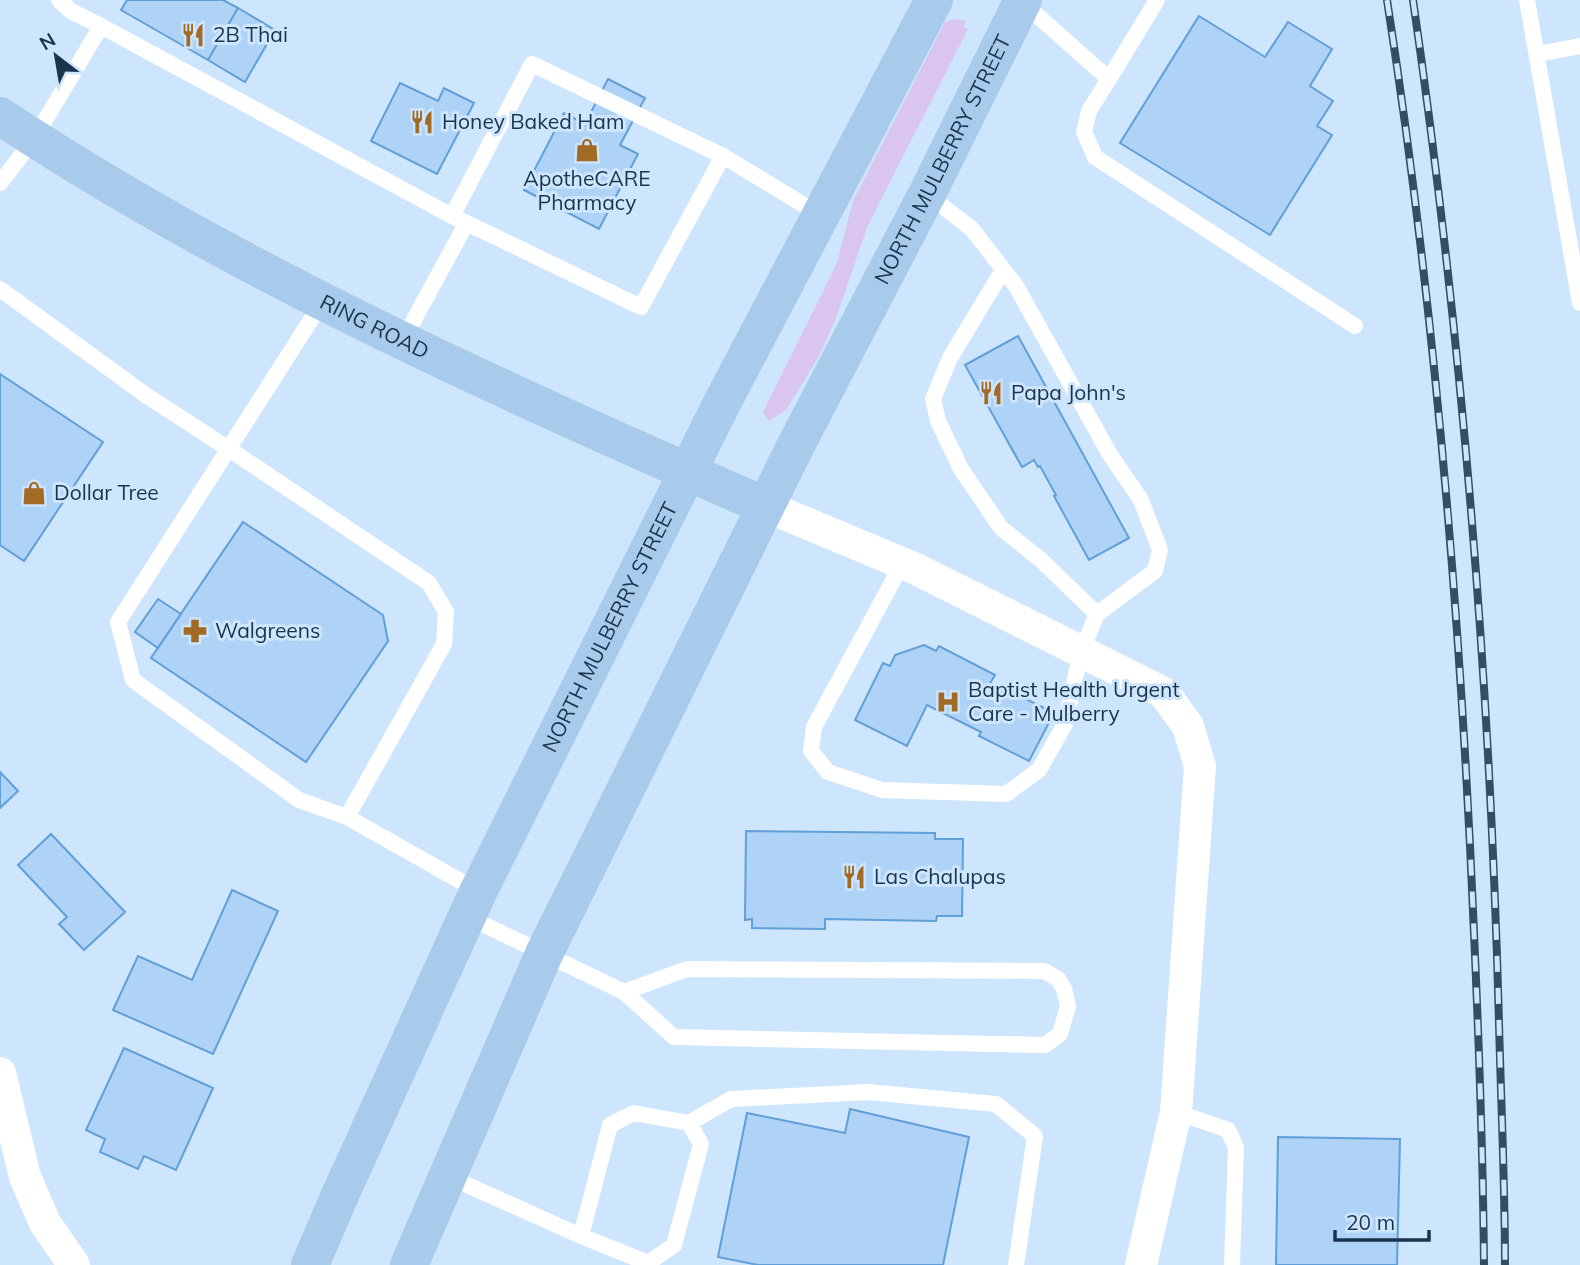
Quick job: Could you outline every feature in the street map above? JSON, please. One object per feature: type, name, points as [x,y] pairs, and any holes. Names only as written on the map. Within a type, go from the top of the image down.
[{"type":"main road","name":"NORTH MULBERRY STREET","points":[[310,1265],[472,904],[688,472],[934,0]]},
{"type":"main road","name":"NORTH MULBERRY STREET","points":[[409,1265],[544,954],[765,506],[927,194],[1021,1]]},
{"type":"main road","name":"RING ROAD","points":[[0,116],[131,198],[323,301],[484,380],[765,506]]},
{"type":"street","points":[[765,506],[902,564],[1164,693],[1188,726],[1200,766],[1177,1112],[1141,1265]]},
{"type":"street","points":[[0,1073],[5,1123],[25,1177],[46,1223],[74,1265]]},
{"type":"lane","points":[[59,0],[71,11],[459,220],[641,307],[723,156]]},
{"type":"lane","points":[[1157,0],[1089,111],[1084,132],[1095,157],[1355,326]]},
{"type":"lane","points":[[1527,0],[1580,303]]},
{"type":"lane","points":[[1021,1],[1109,79]]},
{"type":"lane","points":[[0,183],[34,139],[101,26]]},
{"type":"lane","points":[[1538,54],[1580,47]]},
{"type":"lane","points":[[403,340],[532,64],[723,156],[822,216]]},
{"type":"lane","points":[[902,564],[814,727],[811,751],[828,772],[882,790],[1006,794],[1039,770],[1065,724],[1081,652],[1097,614],[1155,571],[1160,551],[1141,500],[1109,453],[1016,286],[972,229],[927,194]]},
{"type":"lane","points":[[1003,270],[950,358],[933,398],[938,421],[961,469],[1001,528],[1041,560],[1097,614]]},
{"type":"lane","points":[[0,289],[147,396],[429,583],[446,612],[444,644],[347,817]]},
{"type":"lane","points":[[323,301],[118,622],[132,680],[299,800],[347,817],[544,954],[624,992],[674,1037],[1045,1045],[1060,1034],[1068,1006],[1064,989],[1058,979],[1044,971],[687,969],[624,992]]},
{"type":"lane","points":[[581,1236],[610,1125],[634,1113],[688,1123],[731,1099],[868,1092],[996,1104],[1035,1136],[1016,1265]]},
{"type":"lane","points":[[1177,1112],[1228,1130],[1236,1147],[1232,1265]]},
{"type":"lane","points":[[447,1176],[650,1264],[674,1245],[701,1144],[688,1123]]},
{"type":"shaded area","points":[[954,19],[966,21],[963,27],[968,29],[868,225],[836,318],[820,354],[787,409],[769,421],[763,412],[837,263],[853,201],[945,22]]},
{"type":"building","name":"2B Thai","points":[[127,0],[223,0],[238,8],[208,60],[121,10]]},
{"type":"building","points":[[238,8],[275,30],[245,82],[208,60]]},
{"type":"building","points":[[1199,16],[1265,57],[1288,22],[1332,49],[1310,86],[1333,101],[1317,126],[1332,135],[1270,235],[1120,143]]},
{"type":"building","name":"ApotheCARE Pharmacy","points":[[608,79],[645,98],[620,145],[638,154],[599,229],[524,190],[564,113],[585,124]]},
{"type":"building","name":"Honey Baked Ham","points":[[400,83],[438,101],[444,88],[474,103],[437,174],[371,141]]},
{"type":"building","points":[[1018,336],[1129,538],[1089,560],[1040,466],[1038,467],[1034,460],[1022,467],[965,365]]},
{"type":"building","name":"Dollar Tree","points":[[0,374],[103,442],[24,561],[0,545]]},
{"type":"building","name":"Walgreens","points":[[243,522],[383,615],[388,641],[306,762],[151,658]]},
{"type":"building","points":[[158,599],[181,614],[158,648],[135,632]]},
{"type":"building","name":"Baptist Health Urgent Care - Mulberry","points":[[924,645],[936,651],[939,646],[995,675],[985,692],[998,699],[1004,688],[1054,713],[1029,761],[979,736],[981,732],[927,705],[907,746],[855,720],[883,663],[890,666],[895,655]]},
{"type":"building","points":[[0,772],[18,791],[0,808]]},
{"type":"building","name":"Las Chalupas","points":[[746,831],[935,833],[935,839],[963,839],[962,916],[937,916],[936,921],[825,919],[825,929],[752,928],[752,919],[745,920]]},
{"type":"building","points":[[51,834],[125,912],[84,950],[59,924],[67,917],[18,865]]},
{"type":"building","points":[[232,890],[278,911],[213,1054],[113,1010],[138,956],[192,980]]},
{"type":"building","points":[[124,1048],[213,1088],[176,1170],[144,1156],[138,1169],[100,1152],[105,1139],[86,1130]]},
{"type":"building","points":[[850,1109],[969,1137],[943,1265],[758,1265],[718,1257],[747,1113],[845,1133]]},
{"type":"building","points":[[1278,1137],[1400,1139],[1397,1265],[1276,1265]]},
{"type":"railway","points":[[1387,0],[1432,349],[1462,699],[1474,933],[1484,1265]]},
{"type":"railway","points":[[1413,0],[1446,255],[1481,638],[1495,894],[1505,1265]]},
{"type":"place","name":"2B Thai","points":[[193,35]]},
{"type":"place","name":"Honey Baked Ham","points":[[422,122]]},
{"type":"place","name":"ApotheCARE Pharmacy","points":[[587,150]]},
{"type":"place","name":"Papa John's","points":[[991,393]]},
{"type":"place","name":"Dollar Tree","points":[[34,493]]},
{"type":"place","name":"Walgreens","points":[[195,631]]},
{"type":"place","name":"Baptist Health Urgent Care - Mulberry","points":[[948,702]]},
{"type":"place","name":"Las Chalupas","points":[[854,877]]}]
